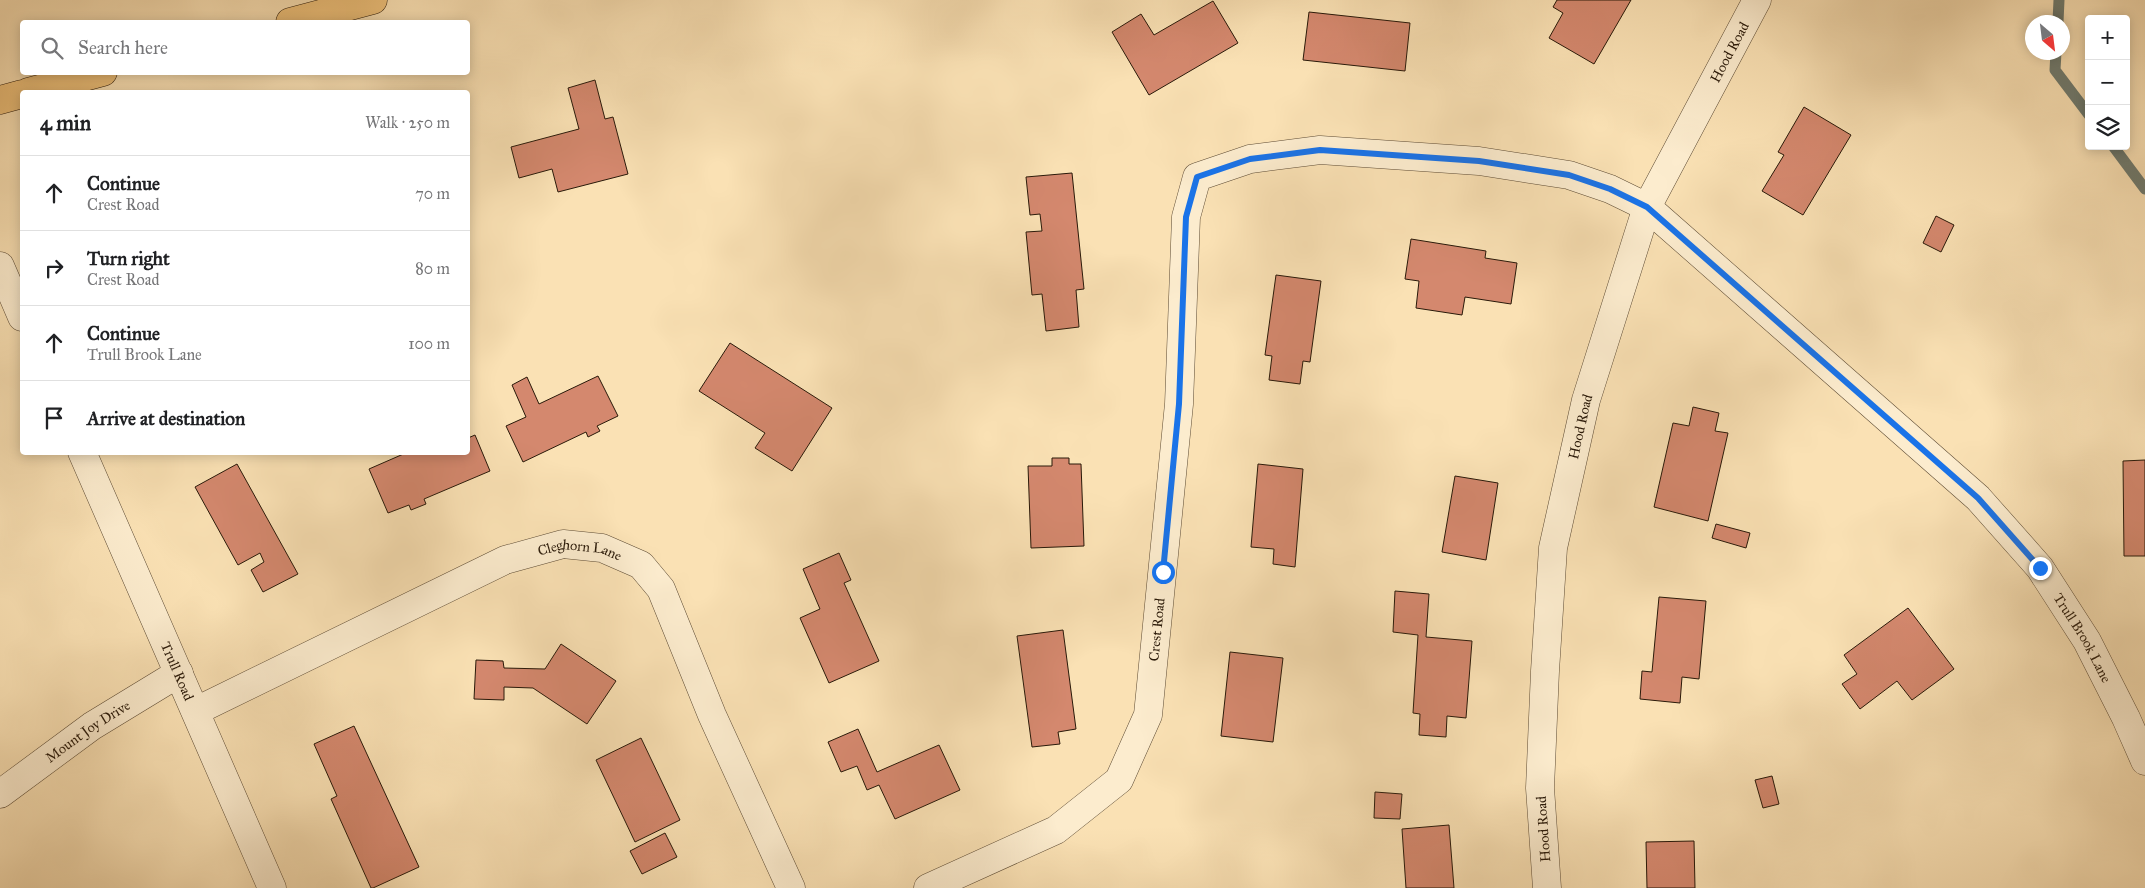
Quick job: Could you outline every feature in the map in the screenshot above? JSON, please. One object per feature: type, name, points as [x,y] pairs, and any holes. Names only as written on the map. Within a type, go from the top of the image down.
[{"type":"main road","points":[[298,20],[374,0]]},
{"type":"main road","points":[[36,90],[92,75]]},
{"type":"main road","points":[[0,100],[20,95]]},
{"type":"street","name":"Hood Road","points":[[1547,888],[1540,788],[1545,671],[1554,548],[1586,400],[1647,207],[1756,0]]},
{"type":"street","name":"Crest Road","points":[[928,888],[1056,830],[1119,780],[1148,715],[1179,404],[1186,217],[1197,177],[1250,159],[1330,150],[1479,161],[1569,175],[1610,189],[1647,207]]},
{"type":"street","name":"Trull Brook Lane","points":[[1647,207],[1978,498],[2040,568],[2076,625],[2126,718],[2145,761]]},
{"type":"street","points":[[0,266],[20,312]]},
{"type":"street","name":"Trull Road","points":[[83,455],[272,888]]},
{"type":"street","name":"Cleghorn Lane","points":[[196,711],[505,560],[563,544],[602,548],[640,565],[661,588],[712,714],[791,888]]},
{"type":"street","name":"Mount Joy Drive","points":[[0,794],[92,726],[179,673]]},
{"type":"building","points":[[1557,0],[1631,0],[1594,64],[1549,38],[1563,13],[1553,7]]},
{"type":"building","points":[[1213,1],[1238,43],[1149,95],[1112,32],[1141,14],[1154,35]]},
{"type":"building","points":[[1309,12],[1410,23],[1405,71],[1303,60]]},
{"type":"building","points":[[595,80],[605,119],[613,117],[628,174],[558,192],[552,169],[519,178],[511,147],[579,129],[568,88]]},
{"type":"building","points":[[1804,107],[1851,135],[1803,215],[1762,191],[1784,155],[1778,152]]},
{"type":"building","points":[[1072,173],[1084,289],[1076,290],[1079,327],[1046,331],[1042,294],[1032,295],[1026,232],[1042,231],[1040,214],[1030,215],[1026,177]]},
{"type":"building","points":[[1936,216],[1954,225],[1941,252],[1923,243]]},
{"type":"building","points":[[1411,239],[1486,251],[1485,258],[1517,263],[1511,304],[1465,297],[1462,315],[1416,308],[1419,281],[1405,279]]},
{"type":"building","points":[[1276,275],[1321,281],[1310,362],[1303,361],[1300,384],[1269,380],[1272,356],[1265,355]]},
{"type":"building","points":[[730,343],[832,408],[792,471],[755,448],[765,433],[699,391]]},
{"type":"building","points":[[598,376],[618,416],[597,426],[600,431],[588,437],[586,432],[523,462],[506,426],[526,417],[512,385],[527,377],[539,404]]},
{"type":"building","points":[[1693,407],[1719,413],[1715,431],[1728,433],[1708,521],[1654,507],[1673,423],[1689,426]]},
{"type":"building","points":[[475,435],[490,471],[424,499],[426,504],[411,510],[409,505],[388,513],[369,469],[401,455],[470,455],[470,437]]},
{"type":"building","points":[[1052,458],[1069,458],[1069,464],[1081,464],[1084,546],[1031,548],[1028,466],[1052,466]]},
{"type":"building","points":[[2145,460],[2145,556],[2124,556],[2123,461]]},
{"type":"building","points":[[237,464],[298,574],[263,592],[251,570],[264,562],[260,553],[238,565],[195,487]]},
{"type":"building","points":[[1258,464],[1303,469],[1295,567],[1273,564],[1274,549],[1251,547]]},
{"type":"building","points":[[1455,476],[1498,483],[1486,560],[1442,552]]},
{"type":"building","points":[[1716,524],[1750,533],[1746,548],[1712,538]]},
{"type":"building","points":[[839,553],[851,580],[844,583],[879,661],[829,683],[800,618],[820,609],[803,569]]},
{"type":"building","points":[[1395,591],[1429,594],[1426,637],[1472,641],[1466,718],[1447,716],[1446,737],[1419,735],[1420,714],[1413,713],[1418,635],[1393,632]]},
{"type":"building","points":[[1659,597],[1706,601],[1699,679],[1682,677],[1680,703],[1640,699],[1642,671],[1652,672]]},
{"type":"building","points":[[1908,608],[1954,669],[1912,700],[1897,681],[1860,709],[1842,684],[1857,674],[1844,655]]},
{"type":"building","points":[[1063,630],[1076,729],[1058,732],[1060,744],[1032,747],[1017,636]]},
{"type":"building","points":[[561,644],[616,681],[587,724],[533,688],[504,687],[504,700],[474,699],[476,660],[503,661],[504,668],[545,669]]},
{"type":"building","points":[[1230,652],[1283,658],[1273,742],[1221,736]]},
{"type":"building","points":[[354,726],[419,867],[373,888],[371,888],[331,799],[337,796],[314,744]]},
{"type":"building","points":[[858,729],[877,772],[939,745],[960,790],[895,819],[879,785],[867,790],[857,766],[841,772],[828,742]]},
{"type":"building","points":[[641,738],[680,820],[635,842],[596,760]]},
{"type":"building","points":[[1772,776],[1779,804],[1763,808],[1755,780]]},
{"type":"building","points":[[1375,792],[1402,794],[1400,819],[1374,818]]},
{"type":"building","points":[[1449,825],[1454,888],[1406,888],[1402,829]]},
{"type":"building","points":[[665,833],[677,857],[642,874],[630,851]]},
{"type":"building","points":[[1694,841],[1695,888],[1647,888],[1646,842]]},
{"type":"waterway","points":[[2058,15],[2059,0]]},
{"type":"waterway","points":[[2056,60],[2055,70],[2085,110]]},
{"type":"waterway","points":[[2116,150],[2145,189]]},
{"type":"route","points":[[1163,572],[1179,404],[1186,217],[1197,177],[1250,159],[1320,150],[1479,161],[1569,175],[1610,189],[1647,207],[1978,498],[2040,568]]}]
